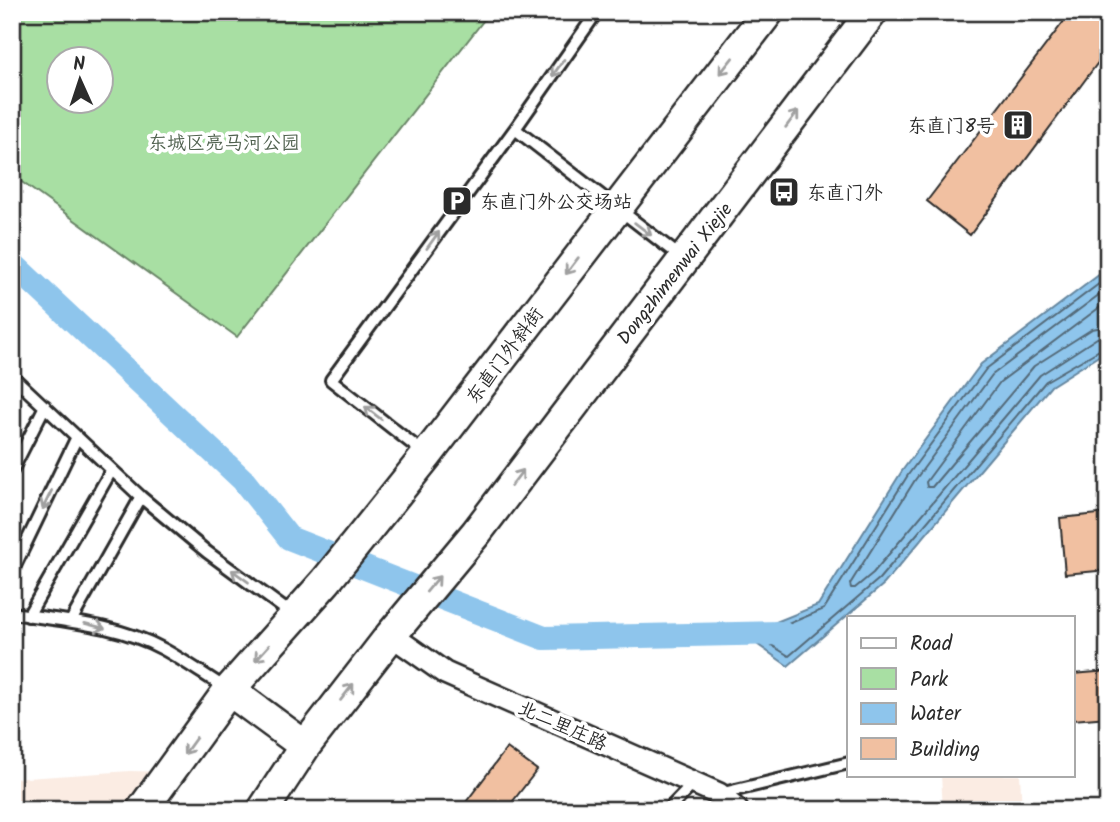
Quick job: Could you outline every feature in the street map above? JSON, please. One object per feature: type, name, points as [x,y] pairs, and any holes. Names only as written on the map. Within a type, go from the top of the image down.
[{"type":"main road","name":"东直门外斜街","points":[[142,810],[229,690],[295,617],[427,455],[768,12]]},
{"type":"main road","name":"Dongzhimenwai Xiejie","points":[[391,635],[476,533],[872,12]]},
{"type":"main road","points":[[263,810],[305,746],[391,635]]},
{"type":"main road","points":[[229,690],[305,746]]},
{"type":"street","name":"北二里庄路","points":[[391,635],[445,673],[719,794],[737,810]]},
{"type":"lane","points":[[427,455],[331,380],[597,12]]},
{"type":"lane","points":[[515,128],[683,259]]},
{"type":"lane","points":[[12,376],[111,471],[207,552],[295,617]]},
{"type":"lane","points":[[12,471],[45,406]]},
{"type":"lane","points":[[12,572],[76,439]]},
{"type":"lane","points":[[28,616],[111,471]]},
{"type":"lane","points":[[71,621],[141,496]]},
{"type":"lane","points":[[12,613],[71,621],[136,637],[163,648],[229,690]]},
{"type":"lane","points":[[719,794],[847,763]]},
{"type":"lane","points":[[668,810],[694,783]]},
{"type":"shaded area","points":[[130,771],[171,772],[142,810],[12,810],[12,779]]},
{"type":"shaded area","points":[[941,776],[1020,776],[1022,810],[943,810]]},
{"type":"green space","name":"东城区亮马河公园","points":[[12,12],[490,12],[237,337],[12,175]]},
{"type":"water","points":[[1108,268],[1108,350],[1051,386],[884,584],[788,666],[744,635],[818,605],[902,471],[981,364]]},
{"type":"building","name":"东直门8号","points":[[1071,12],[1108,12],[1108,49],[970,235],[927,201]]},
{"type":"building","points":[[1108,513],[1108,570],[1065,574],[1060,518]]},
{"type":"building","points":[[1108,671],[1108,717],[1074,720],[1074,674]]},
{"type":"building","points":[[507,748],[537,770],[506,810],[460,810]]},
{"type":"waterway","points":[[12,263],[243,480],[289,538],[544,638],[782,633]]},
{"type":"place","name":"东直门8号","points":[[1018,125]]},
{"type":"place","name":"东直门外","points":[[784,192]]},
{"type":"place","name":"东直门外公交场站","points":[[457,201]]}]
